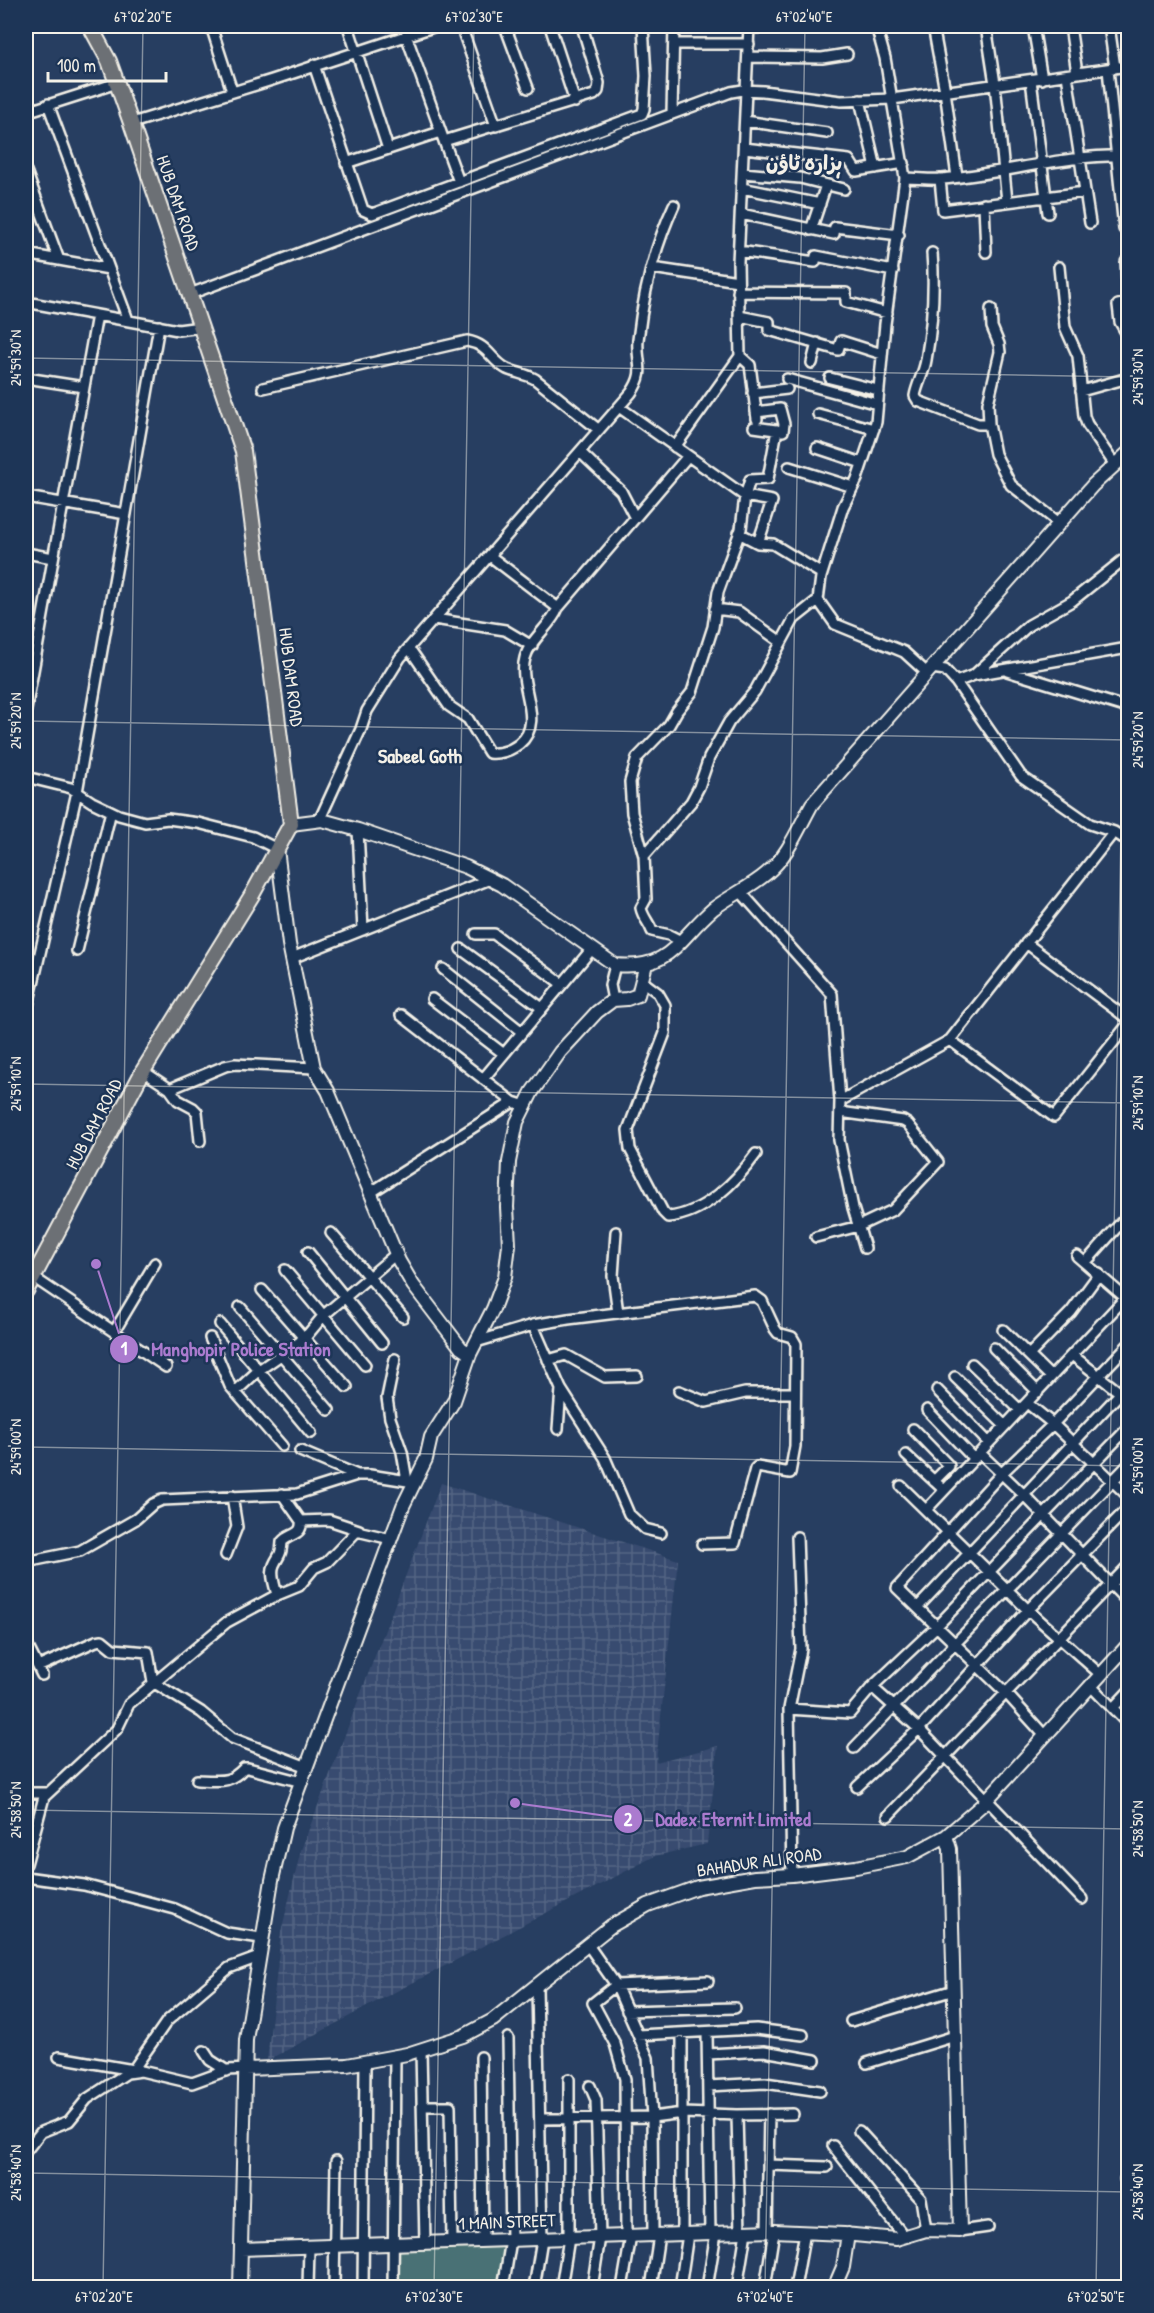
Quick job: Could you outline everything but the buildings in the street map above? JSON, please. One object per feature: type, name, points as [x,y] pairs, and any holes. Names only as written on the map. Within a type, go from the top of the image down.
[{"type":"main road","name":"HUB DAM ROAD","points":[[26,1291],[142,1071],[252,895],[291,824],[243,451],[132,123],[109,61],[90,26]]},
{"type":"street","points":[[211,26],[232,91]]},
{"type":"street","points":[[348,26],[388,149]]},
{"type":"street","points":[[132,123],[272,80],[406,35],[418,28],[436,26]]},
{"type":"street","points":[[461,26],[496,126]]},
{"type":"street","points":[[505,26],[528,87]]},
{"type":"street","points":[[550,26],[575,102]]},
{"type":"street","points":[[346,163],[388,149],[496,126],[575,102],[598,91],[599,83],[582,26]]},
{"type":"street","points":[[314,65],[363,210],[368,214],[378,213],[642,114],[646,76],[643,26]]},
{"type":"street","points":[[672,113],[674,26]]},
{"type":"street","points":[[675,447],[740,356],[738,281],[749,27],[805,26]]},
{"type":"street","points":[[644,856],[691,802],[709,758],[729,722],[755,691],[794,619],[818,600],[822,574],[843,507],[853,487],[874,429],[905,178],[892,99],[876,26]]},
{"type":"street","points":[[933,26],[957,177]]},
{"type":"street","points":[[986,26],[995,84],[1007,201]]},
{"type":"street","points":[[1033,26],[1042,79]]},
{"type":"street","points":[[1070,26],[1072,74],[1090,223]]},
{"type":"street","points":[[1109,26],[1116,156],[1125,222]]},
{"type":"street","points":[[406,35],[459,182]]},
{"type":"street","points":[[674,44],[749,44]]},
{"type":"street","points":[[748,57],[822,58],[847,54]]},
{"type":"street","points":[[190,294],[731,92],[747,90],[841,101],[892,99],[1128,66]]},
{"type":"street","points":[[1031,80],[1048,213]]},
{"type":"street","points":[[26,112],[117,83]]},
{"type":"street","points":[[860,100],[876,168]]},
{"type":"street","points":[[48,104],[128,320]]},
{"type":"street","points":[[745,121],[827,133]]},
{"type":"street","points":[[744,148],[849,160],[856,171],[903,163]]},
{"type":"street","points":[[905,178],[940,179],[1004,171],[1081,157],[1128,156]]},
{"type":"street","points":[[26,171],[59,260]]},
{"type":"street","points":[[743,173],[800,178],[844,189]]},
{"type":"street","points":[[940,179],[943,210],[1085,192]]},
{"type":"street","points":[[811,230],[826,185]]},
{"type":"street","points":[[742,188],[820,204]]},
{"type":"street","points":[[984,204],[986,252]]},
{"type":"street","points":[[319,821],[362,729],[367,711],[400,658],[640,380],[638,340],[652,268],[662,232],[674,205]]},
{"type":"street","points":[[741,214],[834,234],[835,227],[898,235]]},
{"type":"street","points":[[739,251],[815,262],[816,256],[893,271]]},
{"type":"street","points":[[932,253],[934,276],[928,348],[915,396],[918,401],[978,424],[989,424]]},
{"type":"street","points":[[26,254],[109,269]]},
{"type":"street","points":[[1126,262],[1128,303],[1118,305],[1120,322],[1128,336]]},
{"type":"street","points":[[1059,267],[1065,327],[1076,350],[1087,424],[1115,465]]},
{"type":"street","points":[[652,268],[738,281]]},
{"type":"street","points":[[738,292],[846,293],[846,302],[887,313]]},
{"type":"street","points":[[26,302],[178,330],[201,327]]},
{"type":"street","points":[[991,309],[992,327],[1000,352],[988,403],[994,454],[1005,478],[1011,485],[1059,523]]},
{"type":"street","points":[[26,710],[97,315]]},
{"type":"street","points":[[739,316],[769,322],[769,330],[838,350],[841,341],[882,354]]},
{"type":"street","points":[[26,1013],[77,792],[159,326]]},
{"type":"street","points":[[263,388],[466,342],[480,344],[504,368],[527,374],[535,379],[599,430]]},
{"type":"street","points":[[812,363],[817,343]]},
{"type":"street","points":[[740,356],[750,365],[756,419]]},
{"type":"street","points":[[26,378],[84,387]]},
{"type":"street","points":[[830,378],[878,390]]},
{"type":"street","points":[[1081,391],[1128,378]]},
{"type":"street","points":[[753,393],[787,384],[877,404]]},
{"type":"street","points":[[619,407],[745,496],[772,501],[758,543]]},
{"type":"street","points":[[780,409],[784,424],[783,431],[756,419],[780,409]]},
{"type":"street","points":[[818,414],[874,429]]},
{"type":"street","points":[[681,941],[652,931],[649,922],[642,916],[641,908],[646,899],[644,856],[630,796],[630,782],[636,758],[669,725],[692,692],[713,627],[718,592],[739,533],[750,480],[768,479],[777,430]]},
{"type":"street","points":[[818,448],[862,463]]},
{"type":"street","points":[[580,452],[621,491],[635,518]]},
{"type":"street","points":[[291,824],[319,821],[358,830],[466,867],[502,885],[615,965],[635,967],[646,964],[674,950],[714,909],[768,873],[789,846],[812,804],[1093,484],[1128,453]]},
{"type":"street","points":[[409,648],[449,706],[468,719],[489,753],[499,754],[514,748],[524,740],[531,726],[524,673],[525,658],[532,646],[554,618],[558,608],[688,456]]},
{"type":"street","points":[[789,467],[853,487]]},
{"type":"street","points":[[26,497],[126,514]]},
{"type":"street","points":[[739,533],[758,543],[773,544],[822,574]]},
{"type":"street","points":[[26,553],[53,558]]},
{"type":"street","points":[[490,556],[558,608]]},
{"type":"street","points":[[974,675],[1029,625],[1072,601],[1128,556]]},
{"type":"street","points":[[818,600],[836,624],[904,652],[929,671],[945,670],[956,682],[1021,776],[1090,824],[1114,832],[1128,841]]},
{"type":"street","points":[[715,609],[739,612],[782,642]]},
{"type":"street","points":[[434,619],[505,630],[532,646]]},
{"type":"street","points":[[956,682],[974,675],[1128,648]]},
{"type":"street","points":[[1005,670],[1128,708]]},
{"type":"street","points":[[26,777],[71,788],[111,811],[144,822],[168,819],[198,823],[253,837],[277,849],[292,958],[314,1068],[328,1091],[396,1254],[413,1286],[460,1348],[470,1354]]},
{"type":"street","points":[[77,951],[111,811]]},
{"type":"street","points":[[358,830],[363,930]]},
{"type":"street","points":[[840,1101],[950,1040],[1114,832]]},
{"type":"street","points":[[292,958],[490,879]]},
{"type":"street","points":[[740,891],[832,994],[840,1101],[839,1140],[865,1248]]},
{"type":"street","points":[[476,934],[494,934],[562,984]]},
{"type":"street","points":[[1026,943],[1128,1019]]},
{"type":"street","points":[[461,949],[542,1008]]},
{"type":"street","points":[[483,1079],[591,950]]},
{"type":"street","points":[[240,2288],[246,2040],[261,1938],[285,1828],[411,1482],[426,1459],[431,1437],[454,1401],[470,1354],[493,1309],[505,1277],[509,1245],[507,1207],[509,1162],[518,1122],[532,1092],[560,1052],[597,1012],[613,1000],[638,995],[646,964]]},
{"type":"street","points":[[613,1000],[610,984],[615,965]]},
{"type":"street","points":[[443,969],[522,1032]]},
{"type":"street","points":[[642,981],[658,993],[665,1005],[665,1032],[628,1130],[628,1140],[630,1149],[663,1212],[668,1217],[673,1217],[700,1206],[722,1191],[744,1171],[756,1154]]},
{"type":"street","points":[[432,999],[504,1054]]},
{"type":"street","points":[[401,1015],[513,1102],[525,1106]]},
{"type":"street","points":[[950,1040],[1054,1118],[1128,1024]]},
{"type":"street","points":[[170,1089],[235,1064],[314,1068]]},
{"type":"street","points":[[142,1071],[170,1089],[178,1100],[197,1112],[200,1141]]},
{"type":"street","points":[[370,1192],[513,1102]]},
{"type":"street","points":[[816,1237],[859,1226],[893,1210],[938,1161],[903,1121],[840,1112]]},
{"type":"street","points":[[1085,1263],[1128,1215]]},
{"type":"street","points":[[616,1232],[613,1276],[618,1313]]},
{"type":"street","points":[[331,1233],[403,1317]]},
{"type":"street","points":[[308,1252],[382,1343]]},
{"type":"street","points":[[235,1392],[281,1353],[304,1339],[324,1315],[396,1254]]},
{"type":"street","points":[[926,1510],[1128,1298],[1077,1256]]},
{"type":"street","points":[[114,1332],[155,1263]]},
{"type":"street","points":[[285,1270],[365,1365]]},
{"type":"street","points":[[1029,1355],[1071,1312],[1099,1275]]},
{"type":"street","points":[[33,1277],[166,1367]]},
{"type":"street","points":[[262,1290],[347,1387]]},
{"type":"street","points":[[477,1342],[533,1325],[754,1296],[762,1301],[778,1333],[792,1336],[796,1344],[795,1446],[790,1473],[757,1467],[735,1544],[702,1544]]},
{"type":"street","points":[[240,1307],[329,1410]]},
{"type":"street","points":[[220,1324],[311,1432]]},
{"type":"street","points":[[533,1325],[561,1389],[605,1458],[630,1514],[645,1529],[661,1533]]},
{"type":"street","points":[[1003,1330],[1052,1377]]},
{"type":"street","points":[[210,1338],[230,1386],[282,1446]]},
{"type":"street","points":[[1045,1736],[956,1643],[897,1588],[1002,1473],[1053,1424],[1128,1345]]},
{"type":"street","points":[[994,1348],[1038,1392]]},
{"type":"street","points":[[548,1360],[566,1355],[605,1377],[638,1376]]},
{"type":"street","points":[[1072,1355],[1125,1396]]},
{"type":"street","points":[[395,1359],[387,1398],[390,1418],[411,1482]]},
{"type":"street","points":[[972,1364],[1023,1407],[1053,1424],[1128,1496]]},
{"type":"street","points":[[955,1377],[1005,1426]]},
{"type":"street","points":[[918,1607],[1073,1444],[1125,1396],[1128,1385]]},
{"type":"street","points":[[558,1429],[561,1389]]},
{"type":"street","points":[[937,1389],[989,1443]]},
{"type":"street","points":[[679,1391],[706,1402],[745,1393],[795,1393]]},
{"type":"street","points":[[927,1410],[977,1456],[1002,1473],[1128,1602]]},
{"type":"street","points":[[789,1709],[850,1713],[872,1687],[938,1626],[1128,1428]]},
{"type":"street","points":[[913,1429],[949,1466],[933,1481]]},
{"type":"street","points":[[300,1451],[357,1475],[411,1482]]},
{"type":"street","points":[[906,1455],[944,1490]]},
{"type":"street","points":[[854,1748],[1128,1465]]},
{"type":"street","points":[[26,1562],[80,1551],[136,1519],[153,1504],[162,1500],[304,1493],[357,1475]]},
{"type":"street","points":[[901,1486],[1028,1611],[1100,1674]]},
{"type":"street","points":[[277,1595],[273,1579],[274,1565],[280,1557],[282,1542],[299,1532],[302,1526],[301,1521],[282,1494]]},
{"type":"street","points":[[226,1556],[237,1527],[232,1496]]},
{"type":"street","points":[[857,1787],[919,1728],[1128,1508]]},
{"type":"street","points":[[301,1521],[329,1520],[391,1539]]},
{"type":"street","points":[[26,1864],[42,1801],[117,1729],[127,1707],[227,1622],[299,1586],[316,1565],[327,1562],[359,1530]]},
{"type":"street","points":[[792,1875],[789,1709],[801,1649],[797,1537]]},
{"type":"street","points":[[888,1816],[1128,1566]]},
{"type":"street","points":[[26,1643],[40,1671],[96,1641],[102,1640],[113,1649],[147,1652],[153,1683],[201,1712],[232,1738],[307,1767]]},
{"type":"street","name":"BAHADUR ALI ROAD","points":[[246,2069],[347,2065],[421,2050],[463,2036],[493,2020],[611,1926],[648,1905],[698,1887],[907,1857],[946,1836],[988,1798],[1128,1645]]},
{"type":"street","points":[[1090,1685],[1128,1724]]},
{"type":"street","points":[[872,1687],[919,1728],[1082,1899]]},
{"type":"street","points":[[1113,1708],[1128,1692]]},
{"type":"street","points":[[197,1780],[227,1780],[237,1777],[244,1768],[248,1768],[302,1782]]},
{"type":"street","points":[[26,1793],[48,1793]]},
{"type":"street","points":[[946,1836],[950,1849],[960,2231],[988,2227]]},
{"type":"street","points":[[26,1877],[84,1885],[175,1909],[227,1934],[261,1938]]},
{"type":"street","points":[[588,1945],[616,1985],[648,2058],[656,2235],[651,2288]]},
{"type":"street","points":[[26,2151],[40,2132],[69,2121],[92,2095],[133,2070],[167,2021],[229,1968],[259,1957]]},
{"type":"street","points":[[622,2288],[628,2236],[625,2079],[615,2044],[593,2003],[616,1985],[708,1981]]},
{"type":"street","points":[[534,2288],[542,2239],[537,1986]]},
{"type":"street","points":[[851,2021],[954,1990]]},
{"type":"street","points":[[627,2011],[735,2008]]},
{"type":"street","points":[[638,2035],[756,2029],[803,2035]]},
{"type":"street","points":[[707,2032],[713,2233],[707,2288]]},
{"type":"street","points":[[680,2288],[685,2234],[682,2034]]},
{"type":"street","points":[[867,2062],[955,2036]]},
{"type":"street","points":[[503,2288],[511,2240],[508,2038]]},
{"type":"street","points":[[204,2050],[210,2060],[227,2071]]},
{"type":"street","points":[[421,2050],[425,2243]]},
{"type":"street","points":[[708,2055],[764,2051],[815,2060]]},
{"type":"street","points":[[393,2288],[395,2056]]},
{"type":"street","points":[[58,2057],[192,2083],[227,2071],[246,2069]]},
{"type":"street","points":[[481,2057],[483,2241]]},
{"type":"street","points":[[363,2288],[365,2062]]},
{"type":"street","points":[[561,2288],[569,2238],[568,2079]]},
{"type":"street","points":[[708,2086],[765,2083],[820,2091]]},
{"type":"street","points":[[590,2086],[596,2100],[600,2237],[592,2288]]},
{"type":"street","points":[[422,2106],[450,2106],[452,2242]]},
{"type":"street","points":[[540,2119],[652,2117],[683,2113],[793,2114]]},
{"type":"street","points":[[737,2115],[743,2232],[737,2288]]},
{"type":"street","points":[[765,2288],[771,2231],[768,2165],[769,2115]]},
{"type":"street","points":[[859,2131],[921,2199],[926,2230]]},
{"type":"street","points":[[833,2146],[904,2236]]},
{"type":"street","points":[[334,2288],[336,2161]]},
{"type":"street","points":[[768,2165],[826,2167]]},
{"type":"street","name":"1 MAIN STREET","points":[[241,2249],[771,2231],[848,2234],[896,2239],[926,2230],[960,2231]]},
{"type":"street","points":[[795,2288],[804,2232]]},
{"type":"street","points":[[834,2288],[843,2267],[848,2234]]},
{"type":"street","points":[[308,2288],[309,2247]]},
{"type":"shaded area","points":[[441,1483],[678,1560],[656,1762],[718,1746],[707,1844],[655,1856],[267,2061],[281,1932],[301,1850]]},
{"type":"green space","points":[[505,2245],[498,2287],[398,2288],[399,2248]]},
{"type":"place","name":"Manghopir Police Station","points":[[96,1264]]},
{"type":"place","name":"Dadex Eternit Limited","points":[[515,1803]]},
{"type":"district","name":"ہزارہ ٹاؤن","points":[[804,163]]},
{"type":"district","name":"Sabeel Goth","points":[[420,756]]}]
